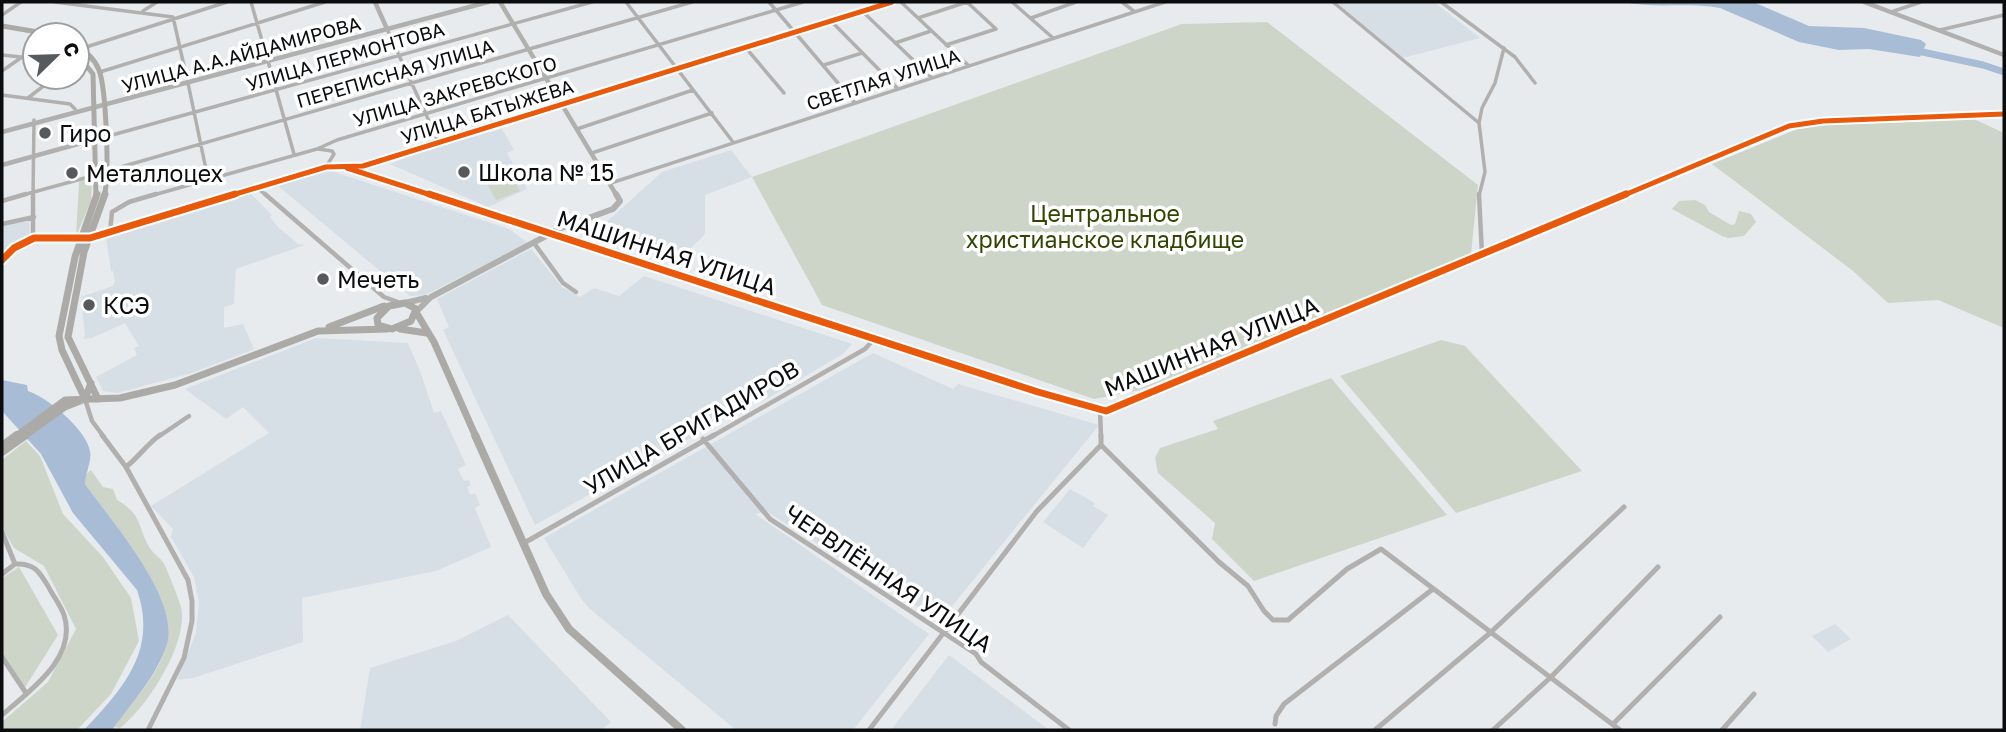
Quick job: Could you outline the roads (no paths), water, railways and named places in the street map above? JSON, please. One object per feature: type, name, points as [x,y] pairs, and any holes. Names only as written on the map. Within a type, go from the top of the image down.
[{"type":"main road","name":"УЛИЦА А.А.АЙДАМИРОВА","points":[[386,28],[475,2]]},
{"type":"main road","name":"УЛИЦА А.А.АЙДАМИРОВА","points":[[2,130],[488,2]]},
{"type":"main road","points":[[63,404],[85,399],[120,398],[175,385],[318,331],[400,303],[431,297],[549,235],[619,205],[619,196],[500,2]]},
{"type":"main road","points":[[2,28],[21,32]]},
{"type":"main road","points":[[2,28],[21,30]]},
{"type":"main road","points":[[85,399],[61,350],[59,336],[71,273],[95,202],[100,72],[91,57]]},
{"type":"main road","points":[[91,70],[105,138],[104,200],[90,238],[72,307],[68,337],[98,399]]},
{"type":"main road","name":"УЛИЦА А.А.АЙДАМИРОВА","points":[[34,122],[72,107],[100,105]]},
{"type":"main road","points":[[381,310],[378,325],[389,329],[411,321],[431,297]]},
{"type":"main road","points":[[400,303],[415,307],[418,319],[434,342],[546,594],[569,629],[682,730]]},
{"type":"main road","points":[[318,331],[389,329],[427,333]]},
{"type":"main road","points":[[4,447],[63,404],[79,382]]},
{"type":"main road","points":[[85,399],[91,383]]},
{"type":"street","points":[[2,15],[21,2]]},
{"type":"street","points":[[58,2],[174,18]]},
{"type":"street","points":[[99,7],[107,2]]},
{"type":"street","points":[[142,12],[157,2]]},
{"type":"street","points":[[91,45],[228,2]]},
{"type":"street","points":[[251,2],[294,154]]},
{"type":"street","points":[[100,72],[326,2]]},
{"type":"street","points":[[375,2],[439,142]]},
{"type":"street","name":"УЛИЦА ЛЕРМОНТОВА","points":[[105,138],[592,2]]},
{"type":"street","points":[[626,2],[733,142]]},
{"type":"street","name":"ПЕРЕПИСНАЯ УЛИЦА","points":[[106,171],[692,2]]},
{"type":"street","points":[[769,2],[855,103]]},
{"type":"street","name":"УЛИЦА ЗАКРЕВСКОГО","points":[[110,232],[111,214],[116,208],[803,2]]},
{"type":"street","name":"УЛИЦА БАТЫЖЕВА","points":[[90,238],[326,167],[347,169],[363,166],[892,2]]},
{"type":"street","points":[[901,2],[969,66]]},
{"type":"street","points":[[918,18],[967,2],[996,29],[946,45]]},
{"type":"street","points":[[1012,2],[1054,38]]},
{"type":"street","points":[[1030,18],[1076,2]]},
{"type":"street","points":[[1122,2],[1135,12]]},
{"type":"street","name":"СВЕТЛАЯ УЛИЦА","points":[[611,183],[1165,2]]},
{"type":"street","points":[[1333,2],[1479,123]]},
{"type":"street","points":[[1441,2],[1515,57],[1535,83]]},
{"type":"street","points":[[1864,2],[2004,54]]},
{"type":"street","points":[[1891,12],[1921,2]]},
{"type":"street","points":[[862,11],[932,78]]},
{"type":"street","points":[[1939,30],[2004,15]]},
{"type":"street","points":[[174,18],[208,179]]},
{"type":"street","points":[[831,21],[898,89]]},
{"type":"street","points":[[895,43],[931,31]]},
{"type":"street","points":[[746,48],[784,93]]},
{"type":"street","points":[[1482,255],[1479,190],[1485,172],[1479,123],[1504,48]]},
{"type":"street","points":[[824,65],[862,53]]},
{"type":"street","points":[[2,55],[21,57]]},
{"type":"street","points":[[2,71],[21,58]]},
{"type":"street","points":[[577,129],[693,90]]},
{"type":"street","points":[[28,98],[37,91]]},
{"type":"street","points":[[2,95],[72,107]]},
{"type":"street","points":[[592,153],[712,113]]},
{"type":"street","name":"МАШИННАЯ УЛИЦА","points":[[347,169],[1100,410],[1116,410],[1789,126],[1823,121],[2004,114]]},
{"type":"street","points":[[33,237],[34,122]]},
{"type":"street","points":[[2,165],[96,139]]},
{"type":"street","points":[[326,167],[334,157],[332,142]]},
{"type":"street","points":[[317,149],[332,151]]},
{"type":"street","points":[[363,166],[360,172],[363,175]]},
{"type":"street","points":[[2,201],[97,174]]},
{"type":"street","points":[[256,187],[384,297],[400,303]]},
{"type":"street","points":[[2,224],[34,217]]},
{"type":"street","points":[[2,260],[17,244],[33,237],[80,240],[90,238]]},
{"type":"street","points":[[534,243],[563,284],[576,292]]},
{"type":"street","points":[[381,310],[384,297]]},
{"type":"street","name":"УЛИЦА БРИГАДИРОВ","points":[[524,544],[703,439],[865,349],[874,339]]},
{"type":"street","points":[[85,399],[92,421],[126,467],[188,580],[194,607],[189,647],[148,730]]},
{"type":"street","points":[[1100,410],[1101,445],[1224,567],[1251,589],[1265,614],[1273,620],[1288,620],[1343,573],[1373,551],[1381,549],[1620,730]]},
{"type":"street","points":[[126,467],[141,456],[151,441],[189,416]]},
{"type":"street","name":"ЧЕРВЛЁННАЯ УЛИЦА","points":[[703,439],[770,519],[943,635],[976,654],[981,662],[1069,730]]},
{"type":"street","points":[[869,730],[1037,511],[1101,445]]},
{"type":"street","points":[[1375,730],[1490,633],[1624,507]]},
{"type":"street","points":[[2,532],[15,564]]},
{"type":"street","points":[[2,574],[15,564],[28,562],[38,567],[65,618],[67,636],[59,655],[39,684],[2,715]]},
{"type":"street","points":[[1493,730],[1551,677],[1658,567]]},
{"type":"street","points":[[1275,724],[1276,716],[1284,704],[1433,589]]},
{"type":"street","points":[[1613,724],[1720,617]]},
{"type":"street","points":[[2,657],[26,693]]},
{"type":"street","points":[[1722,730],[1754,694]]},
{"type":"water","points":[[1623,2],[1753,2],[1809,26],[1864,28],[1921,40],[1926,44],[1920,57],[1869,49],[1839,50],[1799,42],[1720,8]]},
{"type":"water","points":[[2,380],[27,385],[28,391],[55,407],[81,433],[90,451],[85,484],[141,561],[163,605],[168,625],[163,656],[143,689],[112,730],[84,730],[112,699],[133,667],[140,650],[142,612],[137,590],[73,513],[41,454],[2,411]]},
{"type":"waterway","points":[[1913,50],[2004,72]]},
{"type":"place","name":"Гиро","points":[[45,133]]},
{"type":"place","name":"Школа № 15","points":[[464,172]]},
{"type":"place","name":"Металлоцех","points":[[72,173]]},
{"type":"place","name":"Мечеть","points":[[323,279]]},
{"type":"place","name":"КСЭ","points":[[89,305]]},
{"type":"park label","name":"Центральное христианское кладбище","points":[[1105,226]]}]
